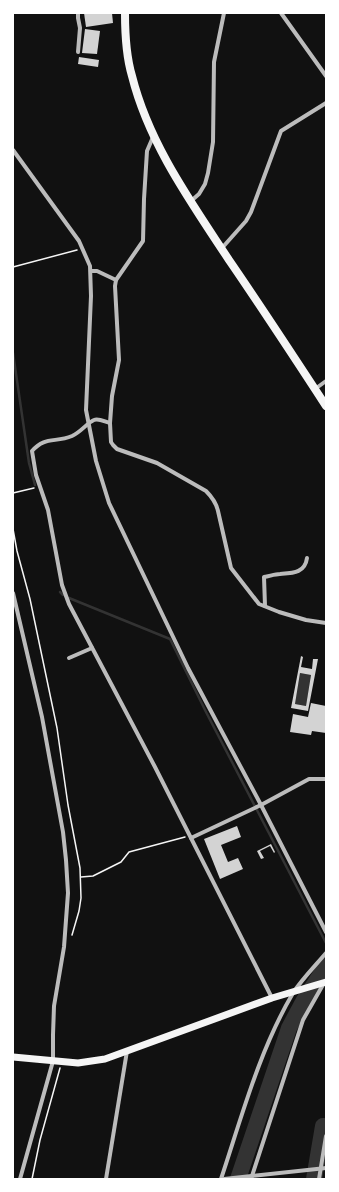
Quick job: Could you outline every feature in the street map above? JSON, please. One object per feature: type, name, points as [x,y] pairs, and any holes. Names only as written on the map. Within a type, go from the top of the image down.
[{"type":"main road","points":[[125,13],[126,41],[131,75],[141,107],[153,137],[191,201],[326,406]]},
{"type":"main road","points":[[13,1057],[78,1063],[105,1059],[272,998],[324,983]]},
{"type":"street","points":[[78,13],[80,28],[78,52]]},
{"type":"street","points":[[191,201],[199,194],[205,184],[208,173],[213,142],[214,62],[224,13]]},
{"type":"street","points":[[281,13],[326,76]]},
{"type":"street","points":[[222,248],[252,212],[281,131],[326,103]]},
{"type":"street","points":[[153,137],[148,151],[142,241],[116,280],[115,291],[119,360],[112,396],[110,423],[111,442],[117,450],[157,463],[212,497],[216,502],[231,568],[259,604],[306,620],[326,623]]},
{"type":"street","points":[[13,150],[79,241],[88,260],[91,271],[86,410],[101,482],[109,503],[188,668],[261,805],[326,932]]},
{"type":"street","points":[[91,271],[96,271],[116,280]]},
{"type":"street","points":[[315,389],[326,381]]},
{"type":"street","points":[[110,423],[98,419],[93,420],[83,430],[70,437],[43,441],[32,451],[36,474],[48,510],[65,594],[191,837],[272,998]]},
{"type":"street","points":[[265,606],[264,577],[298,572],[304,567],[308,558]]},
{"type":"street","points":[[13,593],[42,717],[63,832],[68,893],[64,947],[54,1006],[53,1061],[20,1179]]},
{"type":"street","points":[[69,658],[92,648]]},
{"type":"street","points":[[191,837],[261,805],[309,779],[326,779]]},
{"type":"street","points":[[326,952],[297,991],[276,1026],[256,1074],[224,1179],[250,1178],[326,1168]]},
{"type":"street","points":[[250,1178],[303,1020],[324,983]]},
{"type":"street","points":[[106,1179],[127,1052]]},
{"type":"street","points":[[318,1179],[326,1136]]},
{"type":"path","points":[[13,267],[83,249]]},
{"type":"path","points":[[13,493],[40,486]]},
{"type":"path","points":[[13,529],[30,599],[57,728],[68,805],[80,868],[81,877],[79,910],[71,937],[68,944],[64,947]]},
{"type":"path","points":[[81,877],[93,876],[121,862],[129,852],[191,837]]},
{"type":"path","points":[[32,1179],[40,1140],[61,1062]]},
{"type":"shaded area","points":[[300,673],[311,675],[306,706],[295,704]]},
{"type":"building","points":[[84,13],[112,13],[113,23],[86,27]]},
{"type":"building","points":[[85,29],[100,31],[97,54],[82,53]]},
{"type":"building","points":[[79,57],[99,60],[98,67],[78,64]]},
{"type":"building","points":[[301,656],[303,657],[301,667],[312,669],[313,659],[318,659],[308,711],[291,708]],"holes":[[[300,673],[311,675],[306,706],[295,704]]]},
{"type":"building","points":[[311,703],[326,706],[326,733],[312,731],[311,735],[290,732],[293,714],[308,717]]},
{"type":"building","points":[[237,826],[241,837],[221,845],[228,862],[238,858],[243,869],[220,879],[204,839]]},
{"type":"building","points":[[271,844],[275,852],[274,853],[270,846],[260,851],[264,858],[261,859],[257,851]]},
{"type":"waterway","points":[[13,353],[29,463],[35,485]]},
{"type":"waterway","points":[[60,592],[63,595]]},
{"type":"waterway","points":[[69,598],[170,639],[206,712],[326,943]]},
{"type":"waterway","points":[[238,1179],[289,1028],[304,1000],[326,966]]},
{"type":"waterway","points":[[314,1179],[323,1126]]}]
